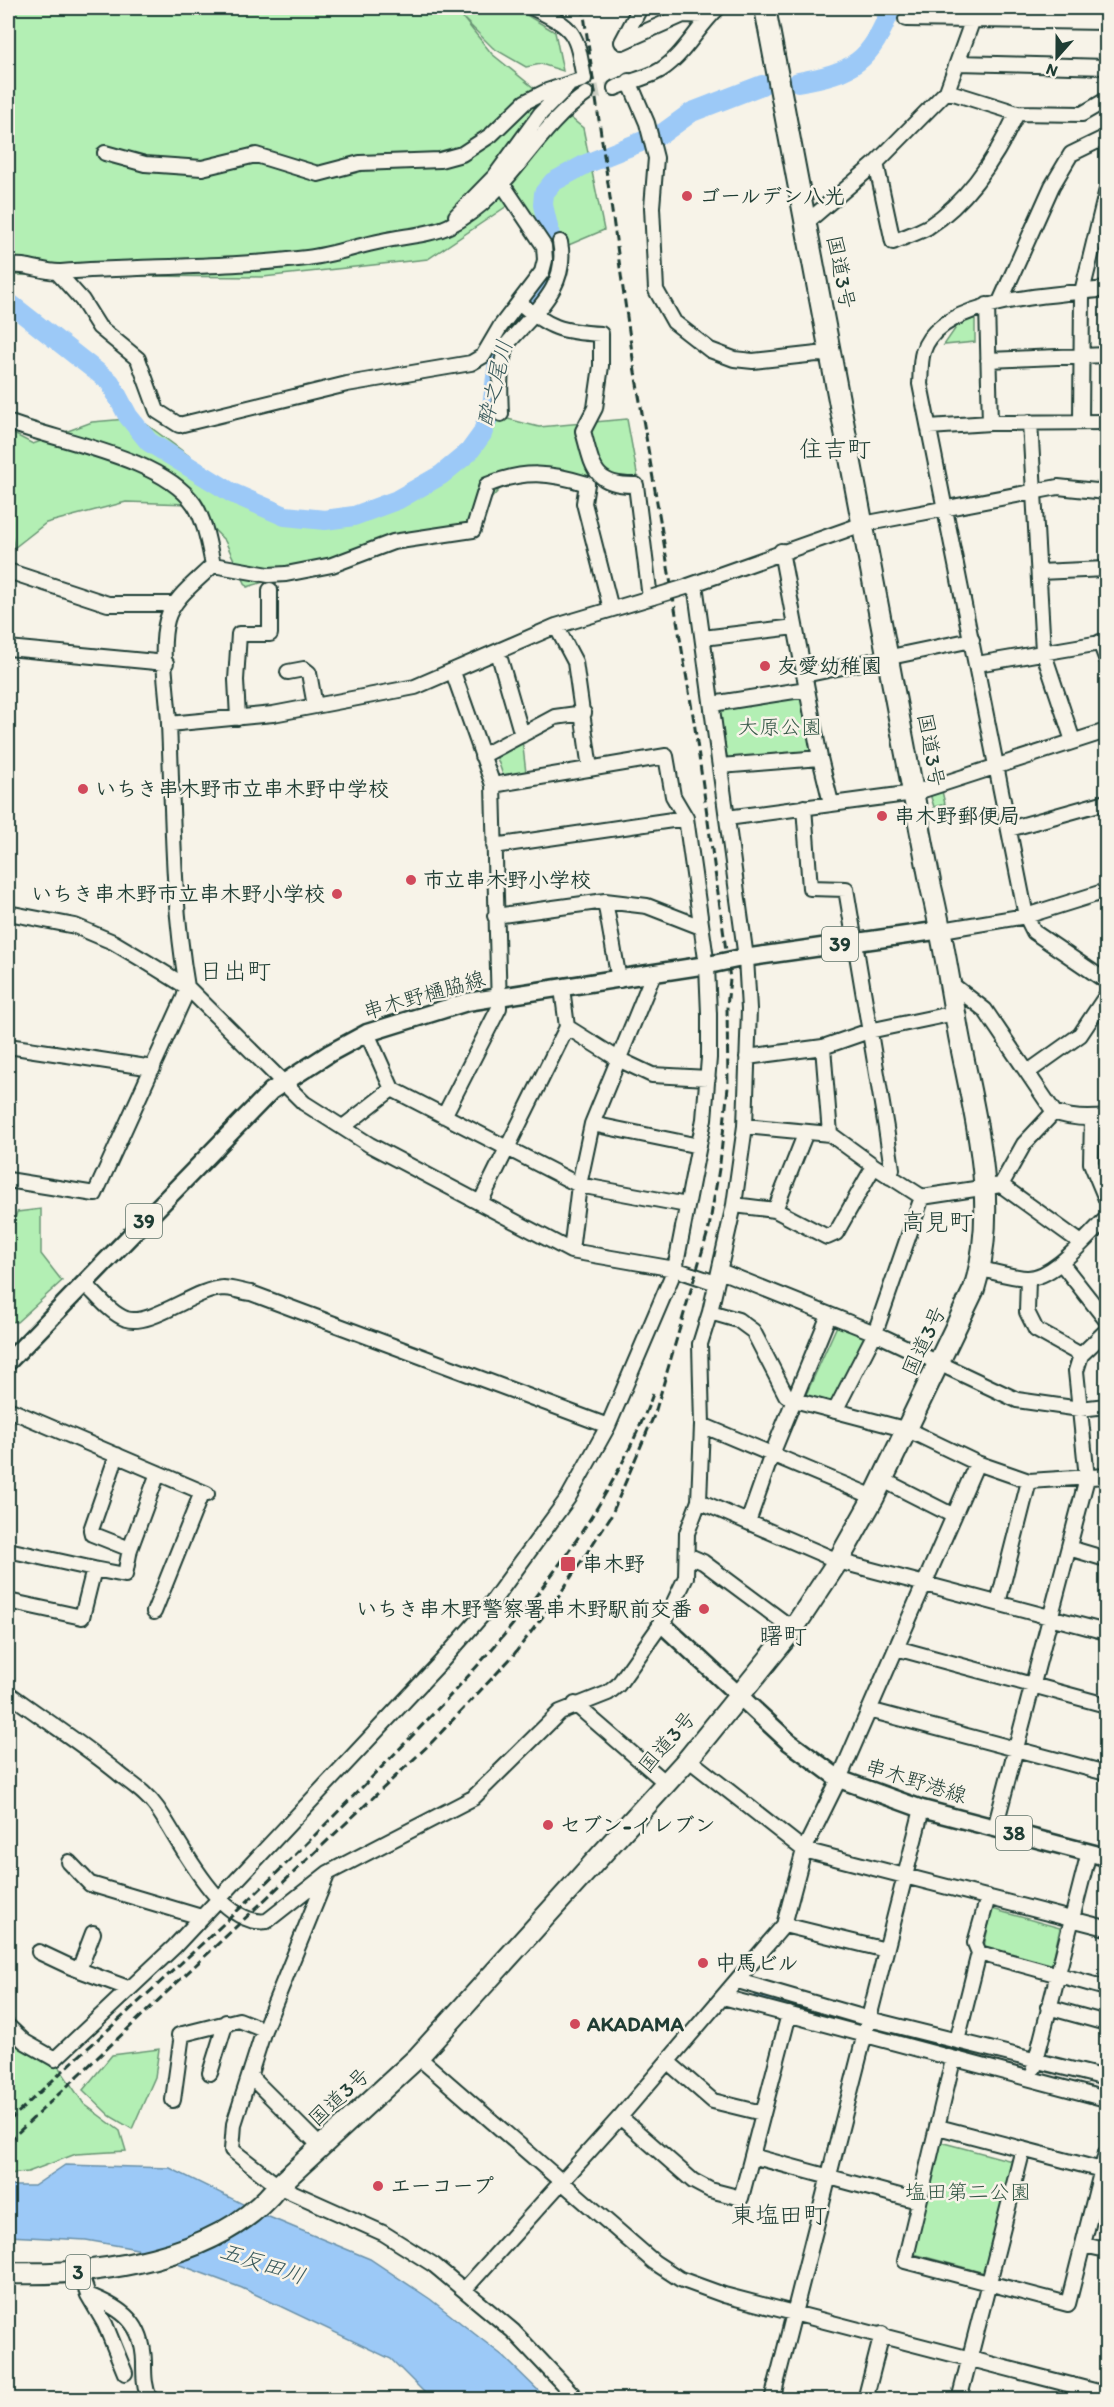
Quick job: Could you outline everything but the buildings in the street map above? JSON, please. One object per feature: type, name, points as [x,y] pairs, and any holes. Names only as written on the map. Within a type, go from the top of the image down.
[{"type":"highway","name":"国道3号","points":[[8,2273],[80,2272],[110,2268],[166,2255],[243,2220],[263,2205],[278,2186],[418,2057],[688,1759],[793,1629],[838,1561],[878,1489],[941,1364],[981,1269],[994,1186],[955,1013],[942,930],[765,8]]},
{"type":"main road","name":"串木野樋脇線","points":[[8,1362],[271,1091],[282,1082],[367,1033],[467,1002],[942,930]]},
{"type":"main road","name":"串木野港線","points":[[661,1623],[789,1742],[839,1779],[922,1809],[1107,1857]]},
{"type":"street","points":[[105,153],[145,164],[202,168],[256,155],[318,174],[360,163],[440,160],[462,154],[491,135],[525,102],[547,91],[584,79],[578,43],[571,30],[555,14],[532,8]]},
{"type":"street","points":[[640,8],[622,42],[683,15],[713,12]]},
{"type":"street","points":[[615,88],[657,72],[674,58],[713,12]]},
{"type":"street","points":[[807,222],[876,163],[947,91],[975,14]]},
{"type":"street","points":[[906,19],[975,14],[1107,22]]},
{"type":"street","points":[[959,63],[1107,67]]},
{"type":"street","points":[[629,81],[647,123],[656,158],[652,207],[656,290],[674,322],[711,350],[734,359],[753,361],[817,354],[832,355]]},
{"type":"street","points":[[447,227],[495,176],[541,113],[568,86]]},
{"type":"street","points":[[947,91],[1017,113],[1082,114],[1107,100]]},
{"type":"street","points":[[8,267],[16,265],[57,272],[309,258],[447,227],[477,208],[503,185],[548,130],[573,103],[586,94]]},
{"type":"street","points":[[876,163],[893,242],[927,227],[958,202],[1000,146],[1017,113]]},
{"type":"street","points":[[990,423],[988,360],[993,303],[1052,186],[1071,154],[1107,137]]},
{"type":"street","points":[[501,414],[500,375],[504,354],[542,272],[545,260],[544,246],[503,185]]},
{"type":"street","points":[[1080,422],[1082,292],[1106,195]]},
{"type":"street","points":[[57,272],[82,300],[99,327],[138,359],[157,411],[179,425],[347,384],[471,363],[483,356],[500,327],[558,282],[564,259],[560,242]]},
{"type":"street","points":[[1107,289],[993,303],[962,315],[933,335],[923,351],[920,384],[1026,916],[1034,932],[1107,981]]},
{"type":"street","points":[[525,307],[566,332],[601,334],[601,366],[595,408],[583,431],[598,474],[605,482],[616,485],[636,485],[652,597]]},
{"type":"street","points":[[988,360],[1107,355]]},
{"type":"street","points":[[8,422],[133,462],[182,491],[195,505],[213,565]]},
{"type":"street","points":[[1030,422],[1043,651],[1073,741]]},
{"type":"street","points":[[929,427],[990,423],[1107,422]]},
{"type":"street","points":[[213,565],[269,575],[286,574],[332,565],[393,542],[473,530],[487,485],[510,476],[532,473],[568,478],[587,484],[584,503],[611,609]]},
{"type":"street","points":[[169,724],[238,718],[415,687],[556,626],[690,585],[781,551],[863,524],[1058,487],[1107,492]]},
{"type":"street","points":[[781,551],[820,758],[831,803]]},
{"type":"street","points":[[8,1180],[95,1194],[153,1068],[187,987],[174,897],[169,724],[166,663],[163,648],[167,621],[174,604],[213,565]]},
{"type":"street","points":[[1039,572],[1107,569]]},
{"type":"street","points":[[8,571],[108,604],[174,604]]},
{"type":"street","points":[[8,1693],[89,1749],[155,1804],[211,1892],[220,1900],[244,1917],[258,1922],[267,1921],[328,1873],[473,1798],[514,1760],[548,1722],[575,1704],[608,1693],[618,1685],[669,1613],[686,1577],[687,1533],[699,1501],[702,1425],[700,1344],[710,1311],[734,1205],[745,1126],[749,1009],[703,638],[690,585]]},
{"type":"street","points":[[238,718],[236,680],[239,634],[270,634],[270,590]]},
{"type":"street","points":[[556,626],[575,662],[584,713],[590,769]]},
{"type":"street","points":[[703,638],[795,627]]},
{"type":"street","points":[[712,704],[806,682],[890,658],[972,640]]},
{"type":"street","points":[[977,664],[1103,642],[1107,658]]},
{"type":"street","points":[[8,648],[166,663]]},
{"type":"street","points":[[498,652],[522,735]]},
{"type":"street","points":[[288,672],[304,669],[309,673],[315,706]]},
{"type":"street","points":[[444,1116],[499,1008],[493,785],[453,672]]},
{"type":"street","points":[[482,756],[555,717],[584,713]]},
{"type":"street","points":[[727,818],[914,792],[1107,731]]},
{"type":"street","points":[[8,2026],[25,2043],[54,2059],[174,1947],[220,1900],[441,1662],[484,1613],[568,1498],[608,1426],[675,1269],[699,1146],[708,1078],[710,965],[701,927],[686,818],[673,796],[666,756],[493,785]]},
{"type":"street","points":[[720,766],[820,758]]},
{"type":"street","points":[[1009,829],[1107,802]]},
{"type":"street","points":[[804,807],[810,888],[846,889],[886,1128],[892,1169],[890,1177]]},
{"type":"street","points":[[494,846],[686,818]]},
{"type":"street","points":[[942,930],[1026,916],[1107,891]]},
{"type":"street","points":[[495,916],[605,901],[647,906],[701,927]]},
{"type":"street","points":[[605,901],[619,980]]},
{"type":"street","points":[[8,913],[75,926],[113,942],[187,987],[304,1103],[370,1145],[571,1251],[718,1277],[874,1333],[1017,1400],[1080,1409],[1107,1406]]},
{"type":"street","points":[[571,1251],[579,1185],[592,1124],[653,975]]},
{"type":"street","points":[[950,983],[985,1010],[1054,1112],[1065,1116],[1092,1119],[1107,1117]]},
{"type":"street","points":[[480,1203],[567,1027],[562,988]]},
{"type":"street","points":[[1028,1072],[1080,1035],[1107,996]]},
{"type":"street","points":[[747,1058],[823,1047],[869,1031],[955,1013]]},
{"type":"street","points":[[567,1027],[618,1059],[652,1075],[708,1078]]},
{"type":"street","points":[[367,1033],[392,1089],[579,1185],[687,1205]]},
{"type":"street","points":[[8,1046],[153,1068]]},
{"type":"street","points":[[823,1047],[830,1134]]},
{"type":"street","points":[[343,1127],[392,1089]]},
{"type":"street","points":[[994,1186],[1024,1144],[1054,1112]]},
{"type":"street","points":[[1092,1119],[1091,1163],[1107,1199]]},
{"type":"street","points":[[592,1124],[699,1146]]},
{"type":"street","points":[[745,1126],[830,1134],[922,1197],[994,1186],[1080,1242]]},
{"type":"street","points":[[775,1210],[806,1132]]},
{"type":"street","points":[[734,1205],[775,1210],[827,1237],[836,1233],[874,1166]]},
{"type":"street","points":[[836,1411],[874,1333],[922,1197]]},
{"type":"street","points":[[981,1269],[1028,1279],[1046,1274],[1062,1264],[1080,1242],[1107,1219]]},
{"type":"street","points":[[1062,1264],[1107,1320]]},
{"type":"street","points":[[1028,1279],[1027,1312],[1036,1330],[1081,1355]]},
{"type":"street","points":[[84,1283],[115,1313],[128,1320],[141,1320],[194,1297],[222,1288],[250,1293],[608,1426]]},
{"type":"street","points":[[710,1311],[738,1320],[753,1331],[786,1395],[794,1400],[908,1430],[977,1463],[1029,1481],[1107,1476]]},
{"type":"street","points":[[748,1522],[772,1454],[829,1315]]},
{"type":"street","points":[[995,1828],[1087,1478],[1076,1371],[1081,1355],[1107,1331]]},
{"type":"street","points":[[8,1409],[205,1493],[154,1612]]},
{"type":"street","points":[[702,1425],[772,1454],[954,1516]]},
{"type":"street","points":[[117,1455],[90,1530],[92,1534],[130,1549]]},
{"type":"street","points":[[464,2290],[620,2117],[784,1925],[804,1850],[839,1779],[977,1463]]},
{"type":"street","points":[[8,1550],[124,1575],[130,1549],[158,1473]]},
{"type":"street","points":[[999,1603],[1029,1481]]},
{"type":"street","points":[[699,1501],[838,1561],[1107,1632]]},
{"type":"street","points":[[1069,1548],[1107,1559]]},
{"type":"street","points":[[687,1555],[703,1562],[793,1629]]},
{"type":"street","points":[[8,1601],[82,1617],[94,1569]]},
{"type":"street","points":[[896,1648],[1107,1705]]},
{"type":"street","points":[[575,1704],[665,1782]]},
{"type":"street","points":[[869,1710],[1107,1773]]},
{"type":"street","points":[[688,1759],[804,1850],[1107,1928]]},
{"type":"street","points":[[772,2400],[922,1809]]},
{"type":"street","points":[[1030,2079],[1089,1852]]},
{"type":"street","points":[[69,1862],[90,1884],[201,1917]]},
{"type":"street","points":[[328,1873],[264,2030],[234,2124],[232,2150],[278,2186],[383,2233],[434,2265],[513,2331],[578,2400]]},
{"type":"street","points":[[957,2041],[979,1953],[975,1943],[988,1897]]},
{"type":"street","points":[[784,1925],[886,1950]]},
{"type":"street","points":[[79,1970],[93,1933]]},
{"type":"street","points":[[39,1952],[128,1988]]},
{"type":"street","points":[[979,1953],[1107,1988]]},
{"type":"street","points":[[738,1981],[869,2019],[1107,2078]]},
{"type":"street","points":[[723,1997],[865,2037],[1107,2099]]},
{"type":"street","points":[[1048,2007],[1107,2022]]},
{"type":"street","points":[[620,2117],[693,2181],[710,2190],[741,2198],[789,2014]]},
{"type":"street","points":[[173,2100],[180,2034],[239,2020],[264,2030]]},
{"type":"street","points":[[210,2073],[226,2022]]},
{"type":"street","points":[[418,2057],[654,2262],[680,2279],[724,2295],[1107,2394]]},
{"type":"street","points":[[953,2060],[905,2261],[1068,2304],[1107,2153]]},
{"type":"street","points":[[668,2062],[713,2101],[762,2113]]},
{"type":"street","points":[[250,2076],[321,2147]]},
{"type":"street","points":[[938,2127],[1102,2170]]},
{"type":"street","points":[[959,2400],[1023,2149]]},
{"type":"street","points":[[752,2156],[918,2201]]},
{"type":"street","points":[[1084,2245],[1107,2250]]},
{"type":"street","points":[[80,2272],[88,2295],[105,2324],[125,2373]]},
{"type":"street","points":[[88,2295],[111,2304],[140,2333],[144,2345],[145,2389],[150,2400]]},
{"type":"street","points":[[865,2400],[882,2334]]},
{"type":"green space","points":[[8,8],[515,8],[555,32],[563,71],[541,64],[526,67],[493,48],[463,18],[492,54],[583,128],[604,230],[545,255],[513,202],[428,259],[263,277],[8,275]]},
{"type":"green space","points":[[975,316],[975,342],[944,345],[957,326]]},
{"type":"green space","points":[[492,384],[500,417],[539,427],[627,419],[639,484],[609,484],[515,472],[463,530],[377,548],[247,587],[225,541],[189,504],[126,502],[46,523],[14,548],[8,519],[8,431],[33,444],[92,422],[138,418],[277,521],[325,527],[401,505],[473,444]]},
{"type":"green space","name":"大原公園","points":[[803,693],[815,752],[728,761],[718,708]]},
{"type":"green space","points":[[522,739],[526,773],[504,778],[496,755]]},
{"type":"green space","points":[[942,791],[945,804],[934,807],[930,794]]},
{"type":"green space","points":[[41,1209],[41,1254],[62,1281],[17,1322],[8,1321],[8,1239],[17,1212]]},
{"type":"green space","points":[[840,1319],[868,1329],[869,1347],[840,1404],[805,1397]]},
{"type":"green space","points":[[992,1909],[1060,1928],[1052,1965],[983,1951]]},
{"type":"green space","points":[[13,2038],[34,2054],[58,2066],[84,2104],[120,2131],[126,2151],[76,2154],[28,2172],[8,2174],[8,2043]]},
{"type":"green space","points":[[159,2049],[155,2077],[132,2129],[110,2116],[83,2090],[112,2055]]},
{"type":"green space","name":"塩田第二公園","points":[[940,2142],[1016,2162],[988,2274],[914,2254]]},
{"type":"water","name":"五反田川","points":[[65,2165],[170,2168],[269,2217],[370,2259],[430,2299],[503,2356],[547,2399],[431,2399],[391,2359],[242,2288],[137,2249],[86,2240],[8,2236],[8,2186],[34,2186]]},
{"type":"waterway","name":"酔之尾川","points":[[798,82],[833,74],[858,61],[876,41],[891,8]]},
{"type":"waterway","name":"酔之尾川","points":[[8,302],[110,382],[128,416],[149,442],[232,493],[285,516],[325,520],[354,516],[397,500],[441,475],[469,452],[482,434],[492,407],[500,347],[511,323],[543,288],[552,274],[555,257],[543,205],[544,193],[553,182],[586,164],[663,133],[692,112],[762,85]]},
{"type":"waterway","points":[[755,1995],[801,2011]]},
{"type":"tunnel","points":[[586,94],[615,88]]},
{"type":"railway","points":[[8,2142],[432,1742],[512,1657],[560,1594],[611,1516],[655,1413],[709,1228],[720,1163],[728,1087],[727,1007],[730,979],[694,721],[634,366],[583,8]]},
{"type":"railway","points":[[8,2122],[271,1879],[414,1734],[495,1646],[533,1600],[601,1502],[629,1449],[653,1394]]},
{"type":"place","name":"ゴールデン八光","points":[[687,196]]},
{"type":"place","name":"友愛幼稚園","points":[[765,666]]},
{"type":"place","name":"いちき串木野市立串木野中学校","points":[[83,789]]},
{"type":"place","name":"串木野郵便局","points":[[882,816]]},
{"type":"place","name":"市立串木野小学校","points":[[411,880]]},
{"type":"place","name":"いちき串木野市立串木野小学校","points":[[337,894]]},
{"type":"place","name":"串木野","points":[[568,1564]]},
{"type":"place","name":"いちき串木野警察署串木野駅前交番","points":[[704,1609]]},
{"type":"place","name":"セブン-イレブン","points":[[548,1825]]},
{"type":"place","name":"中馬ビル","points":[[703,1963]]},
{"type":"place","name":"AKADAMA","points":[[575,2024]]},
{"type":"place","name":"エーコープ","points":[[378,2186]]},
{"type":"district","name":"住吉町","points":[[835,449]]},
{"type":"district","name":"日出町","points":[[235,971]]},
{"type":"district","name":"高見町","points":[[937,1222]]},
{"type":"district","name":"曙町","points":[[783,1636]]},
{"type":"district","name":"東塩田町","points":[[779,2215]]}]
